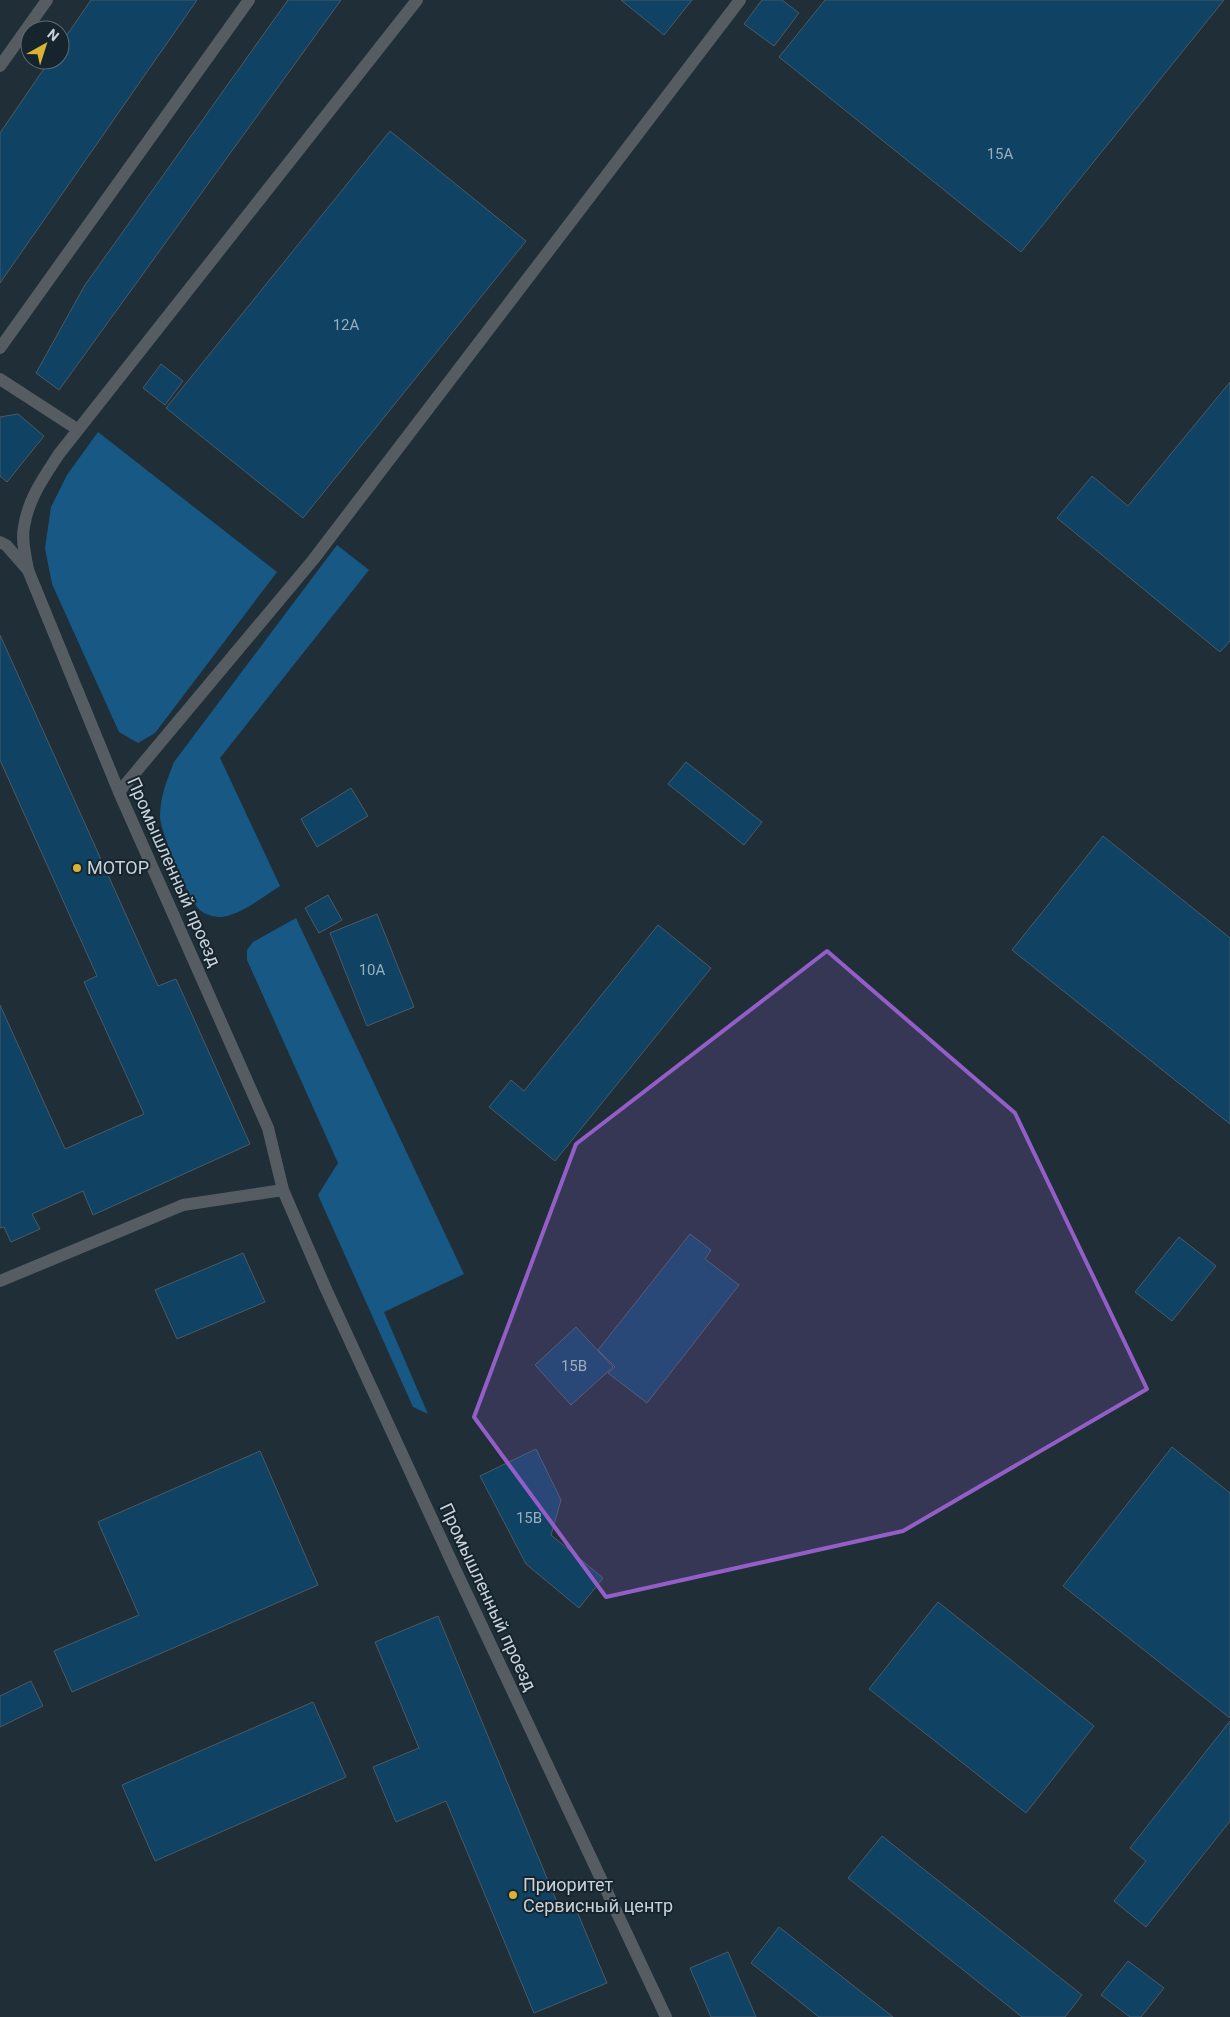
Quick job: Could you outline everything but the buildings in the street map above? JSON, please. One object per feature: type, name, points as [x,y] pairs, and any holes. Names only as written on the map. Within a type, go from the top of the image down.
[{"type":"street","points":[[0,66],[47,0]]},
{"type":"street","points":[[0,348],[249,0]]},
{"type":"street","points":[[28,570],[23,529],[37,488],[77,430],[417,0]]},
{"type":"street","points":[[119,792],[314,560],[740,0]]},
{"type":"street","points":[[0,379],[77,430]]},
{"type":"street","points":[[0,542],[6,545],[28,570]]},
{"type":"street","name":"Промышленный проезд","points":[[28,570],[119,792],[268,1128],[283,1190],[325,1288],[666,2017]]},
{"type":"street","points":[[0,1282],[183,1205],[283,1190]]},
{"type":"highlighted area","points":[[827,951],[1015,1113],[1147,1389],[903,1531],[606,1597],[474,1417],[576,1144]]},
{"type":"shaded area","points":[[98,432],[277,572],[155,733],[138,743],[119,732],[52,584],[45,548],[51,507],[67,475]]},
{"type":"shaded area","points":[[337,545],[369,570],[220,758],[280,886],[234,914],[219,917],[212,916],[201,911],[196,905],[176,866],[165,837],[160,817],[161,802],[166,782],[174,762]]},
{"type":"shaded area","points":[[296,918],[464,1274],[384,1312],[428,1414],[413,1407],[318,1195],[338,1163],[247,960],[247,950],[253,942]]},
{"type":"place","name":"МОТОР","points":[[77,868]]},
{"type":"place","name":"Приоритет Сервисный центр","points":[[513,1895]]}]
